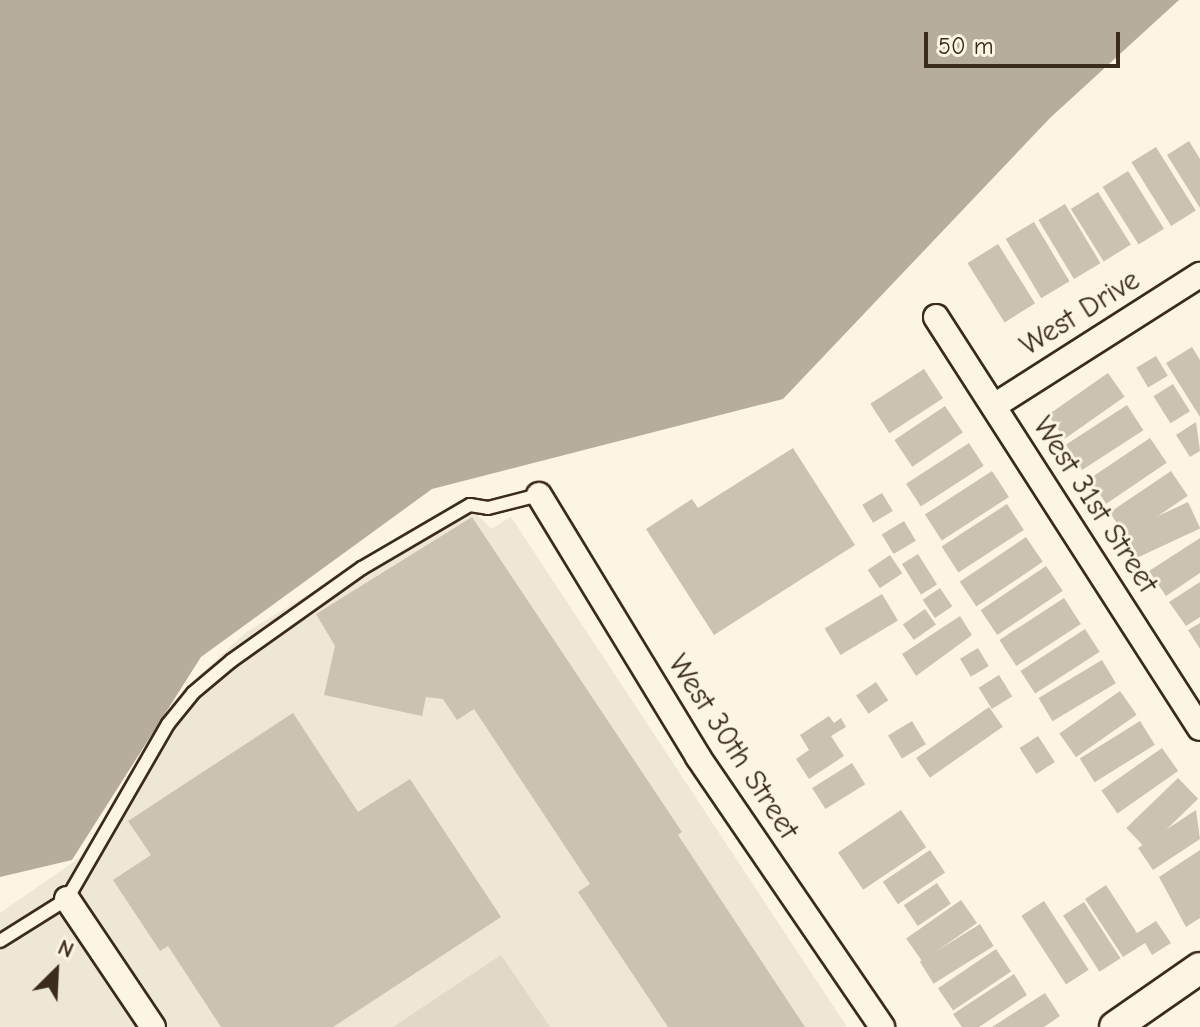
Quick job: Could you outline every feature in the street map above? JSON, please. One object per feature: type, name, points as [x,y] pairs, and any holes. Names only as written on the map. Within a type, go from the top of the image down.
[{"type":"street","name":"West Drive","points":[[994,406],[1200,275]]},
{"type":"street","name":"West 31st Street","points":[[936,317],[1200,728]]},
{"type":"street","name":"West 30th Street","points":[[539,495],[698,757],[882,1027]]},
{"type":"street","points":[[67,899],[153,1027]]},
{"type":"street","points":[[1115,1027],[1200,968]]},
{"type":"lane","points":[[0,941],[67,899],[168,724],[193,693],[362,568],[470,505],[488,508],[539,495]]},
{"type":"shaded area","points":[[0,0],[1179,0],[1050,118],[783,399],[432,489],[201,657],[72,860],[0,877]]},
{"type":"shaded area","points":[[464,499],[491,529],[511,517],[847,1027],[0,1027],[0,913],[79,858],[190,684],[245,633]]},
{"type":"shaded area","points":[[501,955],[550,1027],[393,1027]]},
{"type":"building","points":[[1189,141],[1200,159],[1200,208],[1167,155]]},
{"type":"building","points":[[1156,147],[1196,211],[1171,226],[1131,162]]},
{"type":"building","points":[[1128,171],[1164,229],[1139,245],[1103,187]]},
{"type":"building","points":[[1098,192],[1131,245],[1104,262],[1071,209]]},
{"type":"building","points":[[1065,204],[1101,263],[1074,279],[1038,220]]},
{"type":"building","points":[[1034,222],[1070,281],[1041,298],[1006,239]]},
{"type":"building","points":[[998,244],[1035,303],[1005,322],[967,263]]},
{"type":"building","points":[[1192,347],[1200,360],[1200,417],[1166,363]]},
{"type":"building","points":[[1156,356],[1168,376],[1148,388],[1136,368]]},
{"type":"building","points":[[924,369],[943,398],[889,433],[870,404]]},
{"type":"building","points":[[1108,373],[1125,397],[1065,439],[1048,415]]},
{"type":"building","points":[[1173,384],[1190,411],[1170,423],[1153,396]]},
{"type":"building","points":[[1127,405],[1143,430],[1082,470],[1066,445]]},
{"type":"building","points":[[945,406],[963,433],[912,467],[894,440]]},
{"type":"building","points":[[1196,422],[1200,451],[1190,457],[1176,435]]},
{"type":"building","points":[[1150,438],[1167,463],[1106,504],[1089,479]]},
{"type":"building","points":[[969,443],[984,466],[921,506],[906,484]]},
{"type":"building","points":[[793,448],[855,545],[714,635],[646,529],[692,499],[698,508]]},
{"type":"building","points":[[992,471],[1009,497],[942,541],[925,515]]},
{"type":"building","points":[[1171,471],[1188,496],[1126,537],[1110,512]]},
{"type":"building","points":[[882,493],[893,511],[873,523],[862,505]]},
{"type":"building","points":[[1188,502],[1200,528],[1138,557],[1125,531]]},
{"type":"building","points":[[1007,504],[1024,530],[958,572],[942,546]]},
{"type":"building","points":[[472,517],[682,832],[678,835],[805,1027],[668,1027],[578,892],[590,884],[474,709],[457,720],[443,699],[426,697],[422,716],[324,695],[335,646],[316,614]]},
{"type":"building","points":[[904,521],[916,541],[894,554],[882,534]]},
{"type":"building","points":[[1026,537],[1043,562],[976,607],[960,582]]},
{"type":"building","points":[[1200,538],[1200,573],[1166,596],[1149,571]]},
{"type":"building","points":[[918,554],[937,585],[921,595],[902,564]]},
{"type":"building","points":[[890,555],[902,573],[880,588],[868,570]]},
{"type":"building","points":[[1046,566],[1063,591],[997,635],[981,610]]},
{"type":"building","points":[[1200,582],[1200,617],[1186,626],[1169,602]]},
{"type":"building","points":[[940,588],[952,606],[935,618],[923,600]]},
{"type":"building","points":[[882,594],[898,621],[841,655],[825,629]]},
{"type":"building","points":[[1064,598],[1081,624],[1016,666],[999,640]]},
{"type":"building","points":[[925,609],[936,625],[914,640],[903,624]]},
{"type":"building","points":[[960,616],[972,635],[916,676],[902,654]]},
{"type":"building","points":[[1200,623],[1200,649],[1188,630]]},
{"type":"building","points":[[1085,629],[1100,652],[1035,694],[1020,671]]},
{"type":"building","points":[[978,648],[989,666],[971,677],[960,659]]},
{"type":"building","points":[[1102,660],[1116,683],[1052,721],[1039,698]]},
{"type":"building","points":[[999,675],[1012,696],[992,709],[979,688]]},
{"type":"building","points":[[876,682],[888,700],[868,714],[856,695]]},
{"type":"building","points":[[1120,691],[1137,715],[1076,757],[1059,733]]},
{"type":"building","points":[[989,707],[1003,727],[930,778],[916,758]]},
{"type":"building","points":[[293,713],[358,812],[410,779],[501,917],[333,1027],[221,1027],[168,946],[160,951],[113,880],[151,855],[128,821]]},
{"type":"building","points":[[829,716],[834,723],[841,718],[846,727],[831,736],[844,756],[809,779],[796,759],[809,750],[800,735]]},
{"type":"building","points":[[912,721],[926,744],[902,759],[888,735]]},
{"type":"building","points":[[1140,721],[1155,745],[1095,782],[1080,759]]},
{"type":"building","points":[[1038,736],[1055,762],[1036,774],[1020,748]]},
{"type":"building","points":[[1162,748],[1178,771],[1117,813],[1101,790]]},
{"type":"building","points":[[852,763],[865,784],[825,809],[812,788]]},
{"type":"building","points":[[1178,778],[1198,799],[1146,849],[1126,828]]},
{"type":"building","points":[[901,810],[926,847],[863,890],[838,852]]},
{"type":"building","points":[[1196,810],[1200,839],[1153,870],[1138,848]]},
{"type":"building","points":[[930,850],[945,872],[898,904],[883,882]]},
{"type":"building","points":[[1200,850],[1200,918],[1186,927],[1159,877]]},
{"type":"building","points":[[937,883],[951,904],[918,926],[904,905]]},
{"type":"building","points":[[1106,885],[1137,933],[1156,921],[1171,943],[1152,955],[1145,943],[1123,957],[1085,899]]},
{"type":"building","points":[[961,900],[977,923],[922,961],[906,938]]},
{"type":"building","points":[[1044,901],[1089,970],[1066,984],[1021,916]]},
{"type":"building","points":[[1084,902],[1120,958],[1100,972],[1063,916]]},
{"type":"building","points":[[980,924],[994,946],[934,984],[920,962]]},
{"type":"building","points":[[996,949],[1011,971],[953,1011],[938,988]]},
{"type":"building","points":[[1014,974],[1027,995],[979,1027],[962,1027],[953,1014]]},
{"type":"building","points":[[1045,993],[1060,1016],[1044,1027],[992,1027]]}]
